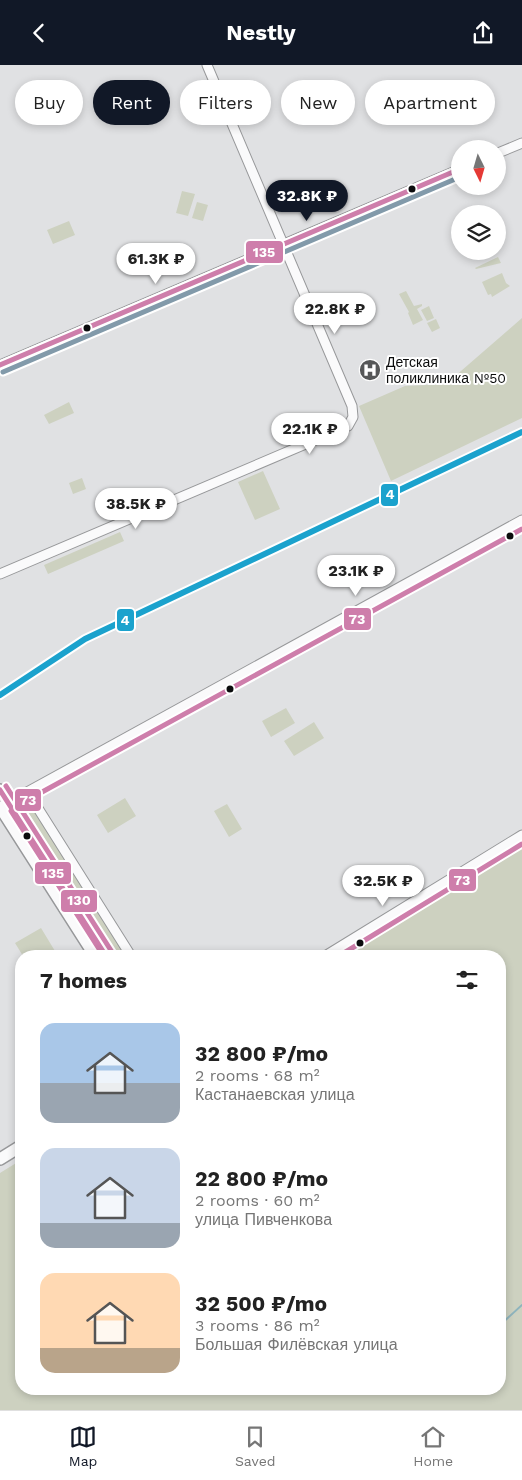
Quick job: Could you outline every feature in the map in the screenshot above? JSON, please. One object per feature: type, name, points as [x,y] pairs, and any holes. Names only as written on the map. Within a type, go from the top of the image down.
[{"type":"main road","points":[[0,789],[3,807],[90,950]]},
{"type":"main road","points":[[3,807],[102,950]]},
{"type":"main road","points":[[0,1159],[15,1149]]},
{"type":"street","points":[[0,574],[348,426],[353,417],[352,406],[207,65]]},
{"type":"street","points":[[506,150],[522,143]]},
{"type":"street","points":[[0,365],[451,173]]},
{"type":"street","points":[[3,807],[522,520]]},
{"type":"street","points":[[37,787],[33,794],[34,802],[126,950]]},
{"type":"street","points":[[335,950],[522,835]]},
{"type":"green space","points":[[182,191],[195,194],[188,216],[176,213]]},
{"type":"green space","points":[[197,202],[208,205],[203,221],[192,218]]},
{"type":"green space","points":[[69,221],[75,235],[53,244],[47,230]]},
{"type":"green space","points":[[492,260],[500,260],[501,263],[476,269]]},
{"type":"green space","points":[[502,273],[506,283],[510,286],[492,297],[491,294],[488,295],[482,282]]},
{"type":"green space","points":[[406,291],[414,306],[422,304],[417,309],[423,320],[413,325],[409,312],[399,294]]},
{"type":"green space","points":[[429,306],[434,318],[427,321],[421,310]]},
{"type":"green space","points":[[522,318],[522,418],[391,481],[359,406],[405,386],[446,384]]},
{"type":"green space","points":[[436,319],[440,328],[432,332],[427,323]]},
{"type":"green space","points":[[69,402],[74,413],[49,424],[44,415]]},
{"type":"green space","points":[[263,471],[280,509],[255,520],[238,482]]},
{"type":"green space","points":[[82,478],[86,489],[73,494],[69,483]]},
{"type":"green space","points":[[120,532],[124,541],[48,574],[44,565]]},
{"type":"green space","points":[[286,708],[295,723],[271,737],[262,721]]},
{"type":"green space","points":[[314,722],[324,738],[294,756],[284,741]]},
{"type":"green space","points":[[125,798],[136,816],[108,833],[97,815]]},
{"type":"green space","points":[[28,801],[33,804],[122,950],[107,950],[18,810],[21,803]]},
{"type":"green space","points":[[227,804],[242,829],[229,837],[214,811]]},
{"type":"green space","points":[[522,846],[522,1410],[0,1410],[0,1173],[15,1164],[15,1395],[506,1395],[506,950],[356,950]]},
{"type":"green space","points":[[41,928],[54,950],[19,950],[15,943]]},
{"type":"waterway","points":[[506,1320],[522,1305]]},
{"type":"transit line","name":"135","points":[[0,365],[451,173]]},
{"type":"transit line","points":[[3,372],[451,181]]},
{"type":"transit line","name":"4","points":[[0,695],[85,639],[522,432]]},
{"type":"transit line","name":"73","points":[[100,950],[11,811],[22,803],[522,529]]},
{"type":"transit line","name":"130","points":[[6,786],[111,950]]},
{"type":"transit line","name":"135","points":[[0,790],[102,950]]},
{"type":"transit line","name":"73","points":[[349,950],[522,844]]},
{"type":"place","name":"Детская поликлиника №50","points":[[370,370]]}]
